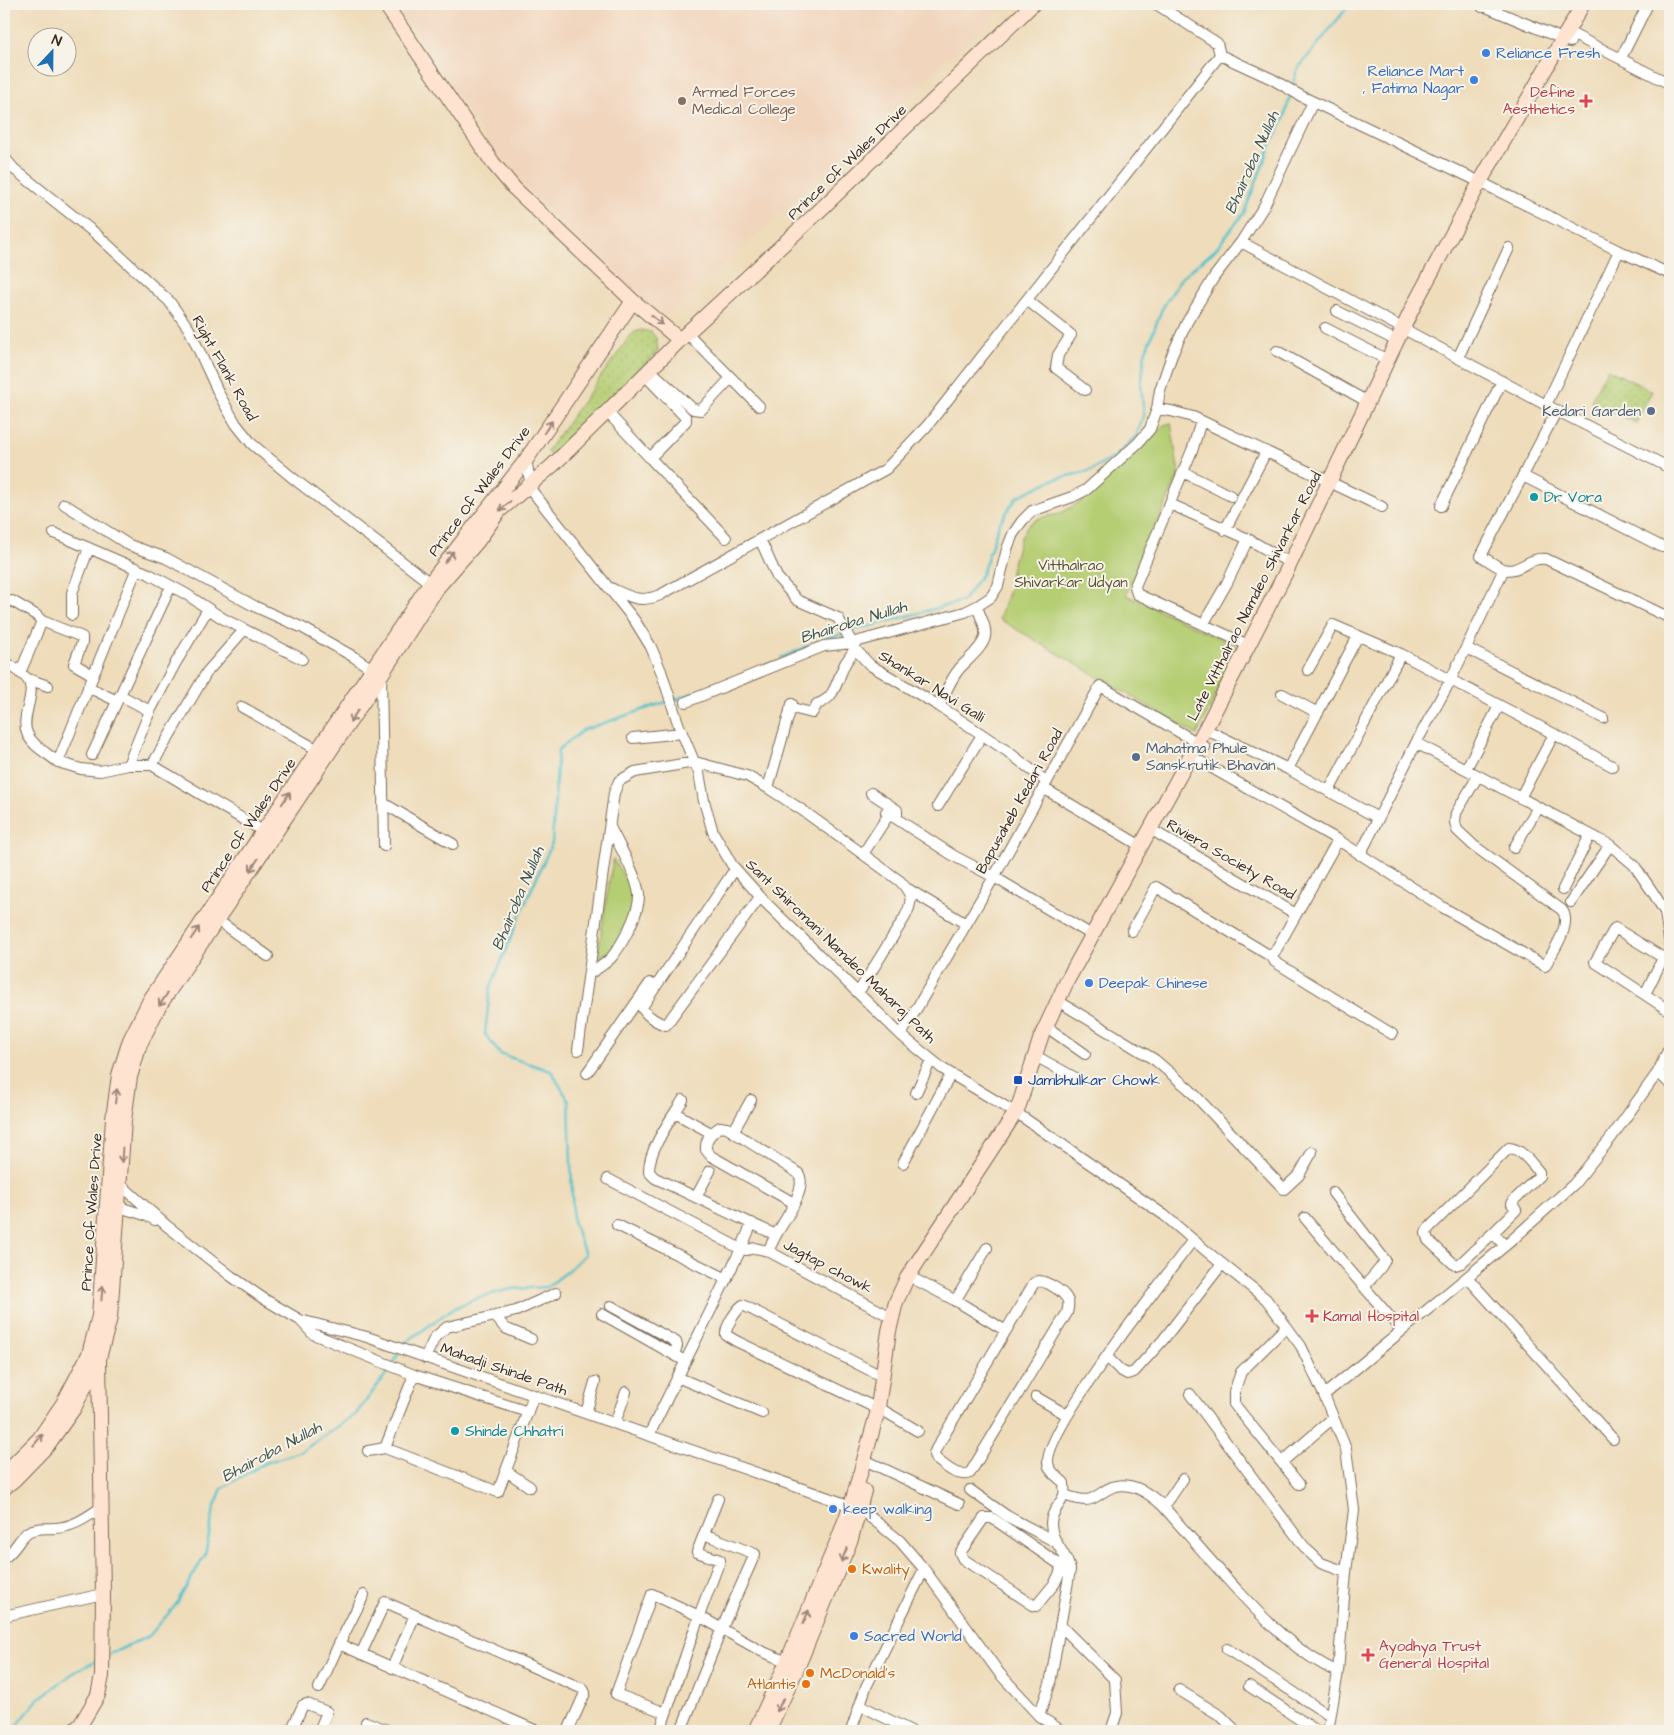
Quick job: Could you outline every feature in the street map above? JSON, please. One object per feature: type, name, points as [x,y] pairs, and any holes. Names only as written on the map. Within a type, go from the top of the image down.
[{"type":"street","points":[[384,4],[492,163],[514,188],[634,301],[684,337],[731,378],[759,406]]},
{"type":"street","name":"Prince Of Wales Drive","points":[[114,1184],[130,1077],[140,1044],[159,1006],[217,920],[318,750],[439,586],[477,542],[499,512],[553,465],[647,372],[817,214],[1033,4]]},
{"type":"street","points":[[1156,4],[1217,43],[1220,55]]},
{"type":"street","name":"Late Vitthalrao Namdeo Shivarkar Road","points":[[1569,39],[1583,4]]},
{"type":"street","name":"Late Vitthalrao Namdeo Shivarkar Road","points":[[768,1731],[793,1664],[851,1539],[855,1507],[880,1410],[889,1332],[896,1302],[907,1278],[1018,1114],[1046,1025],[1067,981],[1141,846],[1154,831],[1198,760],[1202,745],[1213,733],[1404,334],[1482,183],[1591,4]]},
{"type":"street","points":[[1621,58],[1648,4]]},
{"type":"street","points":[[1482,7],[1621,58],[1670,84]]},
{"type":"street","points":[[1220,55],[1619,252],[1670,274]]},
{"type":"street","points":[[607,587],[637,600],[649,600],[886,469],[927,426],[1220,55]]},
{"type":"street","points":[[686,702],[824,646],[854,646],[965,612],[976,607],[991,596],[998,586],[1007,549],[1013,534],[1022,521],[1032,511],[1086,490],[1138,443],[1150,429],[1157,409],[1160,390],[1172,355],[1187,322],[1214,277],[1241,242],[1264,206],[1313,102]]},
{"type":"street","name":"Right Flank Road","points":[[4,157],[14,169],[96,234],[169,301],[189,329],[220,396],[236,424],[252,444],[294,479],[430,583]]},
{"type":"street","points":[[1241,242],[1404,334]]},
{"type":"street","points":[[1458,358],[1509,248]]},
{"type":"street","points":[[1546,405],[1619,252]]},
{"type":"street","points":[[1027,300],[1071,335],[1058,355],[1056,368],[1084,390]]},
{"type":"street","name":"Prince Of Wales Drive","points":[[4,1488],[47,1446],[74,1408],[110,1318],[114,1184],[113,1119],[119,1075],[130,1040],[150,1000],[268,834],[377,672],[430,583],[526,460],[634,301]]},
{"type":"street","points":[[1337,311],[1404,334],[1458,358],[1670,468]]},
{"type":"street","points":[[1325,328],[1388,360]]},
{"type":"street","name":"Late Vitthalrao Namdeo Shivarkar Road","points":[[855,1507],[871,1463],[893,1346],[903,1307],[916,1280],[1018,1114],[1063,1004],[1154,831],[1202,745],[1248,644],[1333,483],[1388,360],[1404,334]]},
{"type":"street","points":[[1277,351],[1368,402]]},
{"type":"street","points":[[647,372],[693,409],[701,410],[731,378]]},
{"type":"street","points":[[647,372],[686,418],[686,421],[650,458]]},
{"type":"street","points":[[1441,506],[1502,381]]},
{"type":"street","points":[[1157,409],[1171,411],[1201,421],[1382,507]]},
{"type":"street","points":[[1557,410],[1481,556],[1504,569],[1513,570],[1538,558],[1546,559],[1670,618]]},
{"type":"street","points":[[607,412],[726,538]]},
{"type":"street","points":[[1201,421],[1193,448],[1135,586],[1135,590],[1138,594],[1248,644]]},
{"type":"street","points":[[1225,530],[1266,452]]},
{"type":"street","name":"Sant Shiromani Namdeo Maharaj Path","points":[[526,460],[532,491],[635,621],[651,647],[681,730],[699,773],[704,801],[713,832],[733,867],[760,897],[901,1036],[950,1074],[1018,1114],[1164,1215],[1266,1299],[1300,1346],[1324,1395],[1346,1449],[1354,1510],[1346,1572],[1338,1672],[1328,1731]]},
{"type":"street","points":[[1183,472],[1231,496]]},
{"type":"street","points":[[1524,476],[1662,547]]},
{"type":"street","points":[[64,504],[129,545],[166,558],[256,607],[303,628],[377,672],[384,846]]},
{"type":"street","points":[[1170,504],[1248,539],[1290,563]]},
{"type":"street","points":[[54,533],[137,568],[244,630],[302,659]]},
{"type":"street","name":"Shankar Navi Galli","points":[[760,539],[777,577],[797,600],[838,618],[843,623],[854,646],[870,665],[939,706],[1008,751],[1045,785],[1141,846]]},
{"type":"street","points":[[1204,623],[1227,583],[1248,539]]},
{"type":"street","points":[[72,615],[72,593],[89,548]]},
{"type":"street","points":[[58,762],[137,568]]},
{"type":"street","points":[[1360,855],[1416,743],[1450,681],[1504,569]]},
{"type":"street","points":[[92,755],[171,586]]},
{"type":"street","points":[[12,601],[36,615],[42,621],[82,637],[74,664],[93,675]]},
{"type":"street","points":[[939,706],[959,669],[977,650],[985,636],[984,626],[976,607]]},
{"type":"street","points":[[128,765],[150,711],[174,664],[208,609]]},
{"type":"street","points":[[24,676],[42,621]]},
{"type":"street","points":[[1308,670],[1333,625],[1401,654],[1612,766]]},
{"type":"street","points":[[152,765],[207,672],[244,630]]},
{"type":"street","points":[[1288,769],[1358,636]]},
{"type":"street","points":[[768,788],[791,707],[812,713],[817,704],[824,702],[832,695],[854,646]]},
{"type":"street","points":[[1466,648],[1603,718]]},
{"type":"street","points":[[1329,791],[1401,654]]},
{"type":"street","points":[[4,661],[24,676],[48,686]]},
{"type":"street","points":[[24,676],[31,686],[26,731],[32,742],[58,762],[81,769],[100,771],[128,765],[152,765],[268,834]]},
{"type":"street","name":"Bapusaheb Kedari Road","points":[[901,1036],[994,877],[1100,686],[1202,745]]},
{"type":"street","points":[[88,687],[150,711]]},
{"type":"street","points":[[1282,694],[1318,713]]},
{"type":"street","points":[[1466,769],[1500,706]]},
{"type":"street","points":[[242,707],[318,750]]},
{"type":"street","points":[[633,738],[681,730]]},
{"type":"street","points":[[1213,733],[1288,769],[1378,818]]},
{"type":"street","points":[[1520,798],[1554,734]]},
{"type":"street","points":[[938,806],[982,735]]},
{"type":"street","points":[[1416,743],[1610,845],[1634,865],[1668,913],[1670,947]]},
{"type":"street","points":[[1198,760],[1338,840],[1444,908],[1544,966],[1562,933],[1566,922],[1566,914],[1532,886],[1473,845],[1457,830],[1456,813],[1478,776]]},
{"type":"street","points":[[578,1050],[614,793],[619,781],[635,772],[695,762],[747,776],[768,788],[900,881],[911,897],[908,912],[858,993]]},
{"type":"street","points":[[871,793],[897,810],[897,815],[889,814]]},
{"type":"street","points":[[383,803],[454,844]]},
{"type":"street","points":[[1514,848],[1538,807]]},
{"type":"street","points":[[863,854],[889,814]]},
{"type":"street","points":[[889,814],[954,856],[994,877],[1092,935]]},
{"type":"street","points":[[589,974],[601,967],[619,948],[636,914],[639,897],[636,882],[609,826]]},
{"type":"street","name":"Riviera Society Road","points":[[1154,831],[1296,914]]},
{"type":"street","points":[[1563,889],[1590,835]]},
{"type":"street","points":[[1272,957],[1338,840]]},
{"type":"street","points":[[1571,902],[1610,845]]},
{"type":"street","points":[[733,867],[642,1007],[643,1011],[660,1024],[666,1025],[760,897]]},
{"type":"street","points":[[587,1073],[733,867]]},
{"type":"street","points":[[1132,931],[1156,887],[1272,957],[1275,962],[1392,1034]]},
{"type":"street","points":[[907,889],[966,924]]},
{"type":"street","points":[[217,920],[268,956]]},
{"type":"street","points":[[1645,994],[1667,960],[1615,928],[1595,962],[1670,1011]]},
{"type":"street","points":[[1063,1004],[1155,1060],[1189,1089],[1284,1189],[1299,1175],[1312,1152]]},
{"type":"street","points":[[1051,1030],[1085,1054]]},
{"type":"street","points":[[1324,1395],[1505,1246],[1574,1184],[1606,1145],[1658,1072],[1670,1046]]},
{"type":"street","points":[[1041,1059],[1079,1080]]},
{"type":"street","points":[[916,1093],[932,1060]]},
{"type":"street","points":[[1658,1072],[1670,1084]]},
{"type":"street","points":[[903,1163],[950,1074]]},
{"type":"street","points":[[683,1100],[652,1153],[649,1164],[650,1172],[655,1178],[776,1235]]},
{"type":"street","points":[[733,1132],[752,1100]]},
{"type":"street","points":[[675,1113],[711,1133]]},
{"type":"street","points":[[768,1251],[794,1203],[802,1186],[802,1178],[798,1173],[727,1128],[720,1127],[711,1133],[705,1144],[706,1150],[712,1156],[794,1203]]},
{"type":"street","points":[[1509,1148],[1513,1148],[1521,1153],[1539,1172],[1539,1176],[1514,1200],[1512,1204],[1516,1210],[1493,1233],[1461,1263],[1455,1265],[1428,1240],[1426,1233],[1509,1148]]},
{"type":"street","points":[[696,1197],[710,1171]]},
{"type":"street","points":[[608,1179],[744,1250]]},
{"type":"street","name":"Mahadji Shinde Path","points":[[114,1184],[258,1296],[300,1320],[367,1337],[855,1507],[900,1541],[924,1569],[1000,1674],[1039,1716],[1062,1731]]},
{"type":"street","points":[[1333,1193],[1385,1260],[1365,1286]]},
{"type":"street","name":"Mahadji Shinde Path","points":[[113,1205],[145,1215],[167,1226]]},
{"type":"street","points":[[1306,1218],[1401,1330]]},
{"type":"street","points":[[649,1435],[685,1361],[744,1250],[752,1223]]},
{"type":"street","points":[[617,1225],[728,1279]]},
{"type":"street","points":[[1493,1233],[1505,1246]]},
{"type":"street","points":[[1054,1541],[1051,1522],[1057,1506],[1064,1495],[1064,1483],[1052,1472],[1048,1463],[1050,1451],[1067,1415],[1107,1356],[1193,1240]]},
{"type":"street","name":"Jagtap chowk","points":[[744,1250],[755,1248],[768,1251],[893,1318]]},
{"type":"street","points":[[955,1301],[987,1248]]},
{"type":"street","points":[[1107,1356],[1120,1370],[1127,1374],[1134,1372],[1163,1340],[1222,1264]]},
{"type":"street","points":[[1467,1277],[1613,1440]]},
{"type":"street","points":[[916,1280],[1006,1331]]},
{"type":"street","points":[[1044,1281],[1065,1295],[1069,1303],[1067,1313],[970,1473],[958,1474],[935,1458],[934,1454],[1006,1331],[1034,1283],[1044,1281]]},
{"type":"street","points":[[420,1356],[435,1337],[447,1327],[516,1311],[556,1293]]},
{"type":"street","points":[[883,1377],[743,1305],[738,1308],[726,1331],[726,1336],[880,1410],[918,1431]]},
{"type":"street","points":[[611,1306],[676,1342],[677,1346],[674,1354]]},
{"type":"street","points":[[602,1314],[685,1361]]},
{"type":"street","points":[[495,1316],[505,1328],[531,1339]]},
{"type":"street","points":[[300,1320],[313,1334],[391,1366],[528,1412]]},
{"type":"street","points":[[1286,1327],[1241,1372],[1234,1392],[1234,1404],[1299,1484]]},
{"type":"street","points":[[74,1731],[81,1724],[98,1695],[102,1676],[102,1507],[94,1356]]},
{"type":"street","name":"Prince Of Wales Drive","points":[[4,1474],[39,1440],[94,1356]]},
{"type":"street","points":[[385,1448],[414,1375]]},
{"type":"street","points":[[677,1377],[762,1413]]},
{"type":"street","points":[[586,1413],[595,1382]]},
{"type":"street","points":[[615,1423],[626,1392]]},
{"type":"street","points":[[1190,1394],[1306,1549],[1321,1563],[1346,1572]]},
{"type":"street","points":[[368,1451],[385,1448],[498,1492],[534,1396]]},
{"type":"street","points":[[1036,1397],[1067,1415]]},
{"type":"street","points":[[1282,1462],[1333,1418]]},
{"type":"street","points":[[871,1463],[960,1504]]},
{"type":"street","points":[[506,1471],[530,1487]]},
{"type":"street","points":[[1164,1508],[1183,1479]]},
{"type":"street","points":[[1064,1495],[1090,1499],[1116,1486],[1134,1487],[1150,1494],[1268,1623],[1299,1650],[1320,1664],[1338,1672]]},
{"type":"street","points":[[970,1490],[1007,1516],[1054,1541],[1068,1560],[1070,1570],[1050,1684],[1039,1716]]},
{"type":"street","points":[[660,1731],[720,1560],[697,1552],[718,1499]]},
{"type":"street","points":[[4,1558],[11,1553],[28,1532],[78,1523],[102,1507]]},
{"type":"street","points":[[1059,1564],[1061,1570],[1054,1583],[1036,1606],[963,1559],[960,1553],[984,1518],[987,1517],[992,1518],[1070,1570]]},
{"type":"street","points":[[682,1728],[722,1628],[755,1554],[704,1534]]},
{"type":"street","points":[[851,1731],[866,1687],[924,1569]]},
{"type":"street","points":[[4,1616],[103,1594]]},
{"type":"street","points":[[666,1713],[616,1694],[652,1594],[722,1628],[761,1651],[793,1664]]},
{"type":"street","points":[[320,1688],[339,1644],[364,1595]]},
{"type":"street","points":[[361,1654],[385,1602],[583,1689],[585,1693],[568,1731]]},
{"type":"street","points":[[392,1668],[415,1615]]},
{"type":"street","points":[[1060,1625],[1115,1680],[1117,1713],[1111,1731]]},
{"type":"street","points":[[339,1644],[538,1731]]},
{"type":"street","points":[[1226,1649],[1330,1716]]},
{"type":"street","name":"Late Vitthalrao Namdeo Shivarkar Road","points":[[755,1731],[793,1664]]},
{"type":"street","points":[[1250,1686],[1317,1731]]},
{"type":"street","points":[[1179,1690],[1221,1716],[1236,1731]]},
{"type":"street","points":[[291,1731],[303,1705],[307,1704],[327,1712],[319,1731]]},
{"type":"street","points":[[860,1705],[911,1731]]},
{"type":"street","points":[[366,1722],[390,1731]]},
{"type":"shaded area","name":"Armed Forces Medical College","points":[[397,4],[1009,4],[672,311],[662,315],[616,276],[505,168]]},
{"type":"green space","points":[[641,330],[651,332],[656,338],[658,350],[654,356],[550,455],[547,451],[630,336]]},
{"type":"green space","points":[[1607,369],[1652,391],[1636,423],[1591,401]]},
{"type":"green space","name":"Vitthalrao Shivarkar Udyan","points":[[1171,423],[1179,474],[1126,595],[1239,647],[1197,735],[999,619],[1011,584],[1011,570],[1020,539],[1027,526],[1039,518],[1059,514],[1082,501],[1164,425]]},
{"type":"green space","points":[[613,859],[639,900],[611,951],[597,958]]},
{"type":"waterway","name":"Bhairoba Nullah","points":[[1292,87],[1297,70],[1350,4]]},
{"type":"waterway","name":"Bhairoba Nullah","points":[[849,632],[963,601],[982,574],[999,524],[1017,497],[1052,480],[1092,470],[1116,456],[1136,436],[1144,415],[1141,386],[1145,353],[1162,309],[1182,277],[1214,251],[1244,213],[1271,144],[1284,118],[1291,93]]},
{"type":"waterway","name":"Bhairoba Nullah","points":[[781,658],[829,637],[844,634]]},
{"type":"waterway","name":"Bhairoba Nullah","points":[[674,700],[723,682]]},
{"type":"waterway","name":"Bhairoba Nullah","points":[[403,1347],[405,1343],[452,1309],[480,1297],[511,1289],[547,1287],[568,1271],[585,1254],[573,1222],[569,1101],[551,1071],[500,1054],[485,1034],[490,989],[552,843],[558,750],[583,730],[669,701]]},
{"type":"waterway","name":"Bhairoba Nullah","points":[[393,1364],[400,1351]]},
{"type":"waterway","name":"Bhairoba Nullah","points":[[108,1655],[149,1636],[175,1606],[205,1555],[214,1509],[222,1488],[265,1463],[302,1451],[356,1414],[390,1369]]},
{"type":"waterway","name":"Bhairoba Nullah","points":[[13,1731],[38,1699],[75,1672],[96,1661]]},
{"type":"place","name":"Reliance Fresh","points":[[1486,53]]},
{"type":"place","name":"Reliance Mart , Fatima Nagar","points":[[1474,80]]},
{"type":"place","name":"Armed Forces Medical College","points":[[682,101]]},
{"type":"place","name":"Define Aesthetics","points":[[1586,101]]},
{"type":"place","name":"Kedari Garden","points":[[1651,411]]},
{"type":"place","name":"Dr Vora","points":[[1534,497]]},
{"type":"place","name":"Mahatma Phule Sanskrutik Bhavan","points":[[1136,757]]},
{"type":"place","name":"Deepak Chinese","points":[[1089,983]]},
{"type":"place","name":"Jambhulkar Chowk","points":[[1018,1080]]},
{"type":"place","name":"Kamal Hospital","points":[[1312,1316]]},
{"type":"place","name":"Shinde Chhatri","points":[[455,1431]]},
{"type":"place","name":"keep walking","points":[[833,1509]]},
{"type":"place","name":"Kwality","points":[[852,1569]]},
{"type":"place","name":"Sacred World","points":[[854,1636]]},
{"type":"place","name":"Ayodhya Trust General Hospital","points":[[1368,1655]]},
{"type":"place","name":"McDonald's","points":[[810,1673]]},
{"type":"place","name":"Atlantis","points":[[806,1684]]}]
